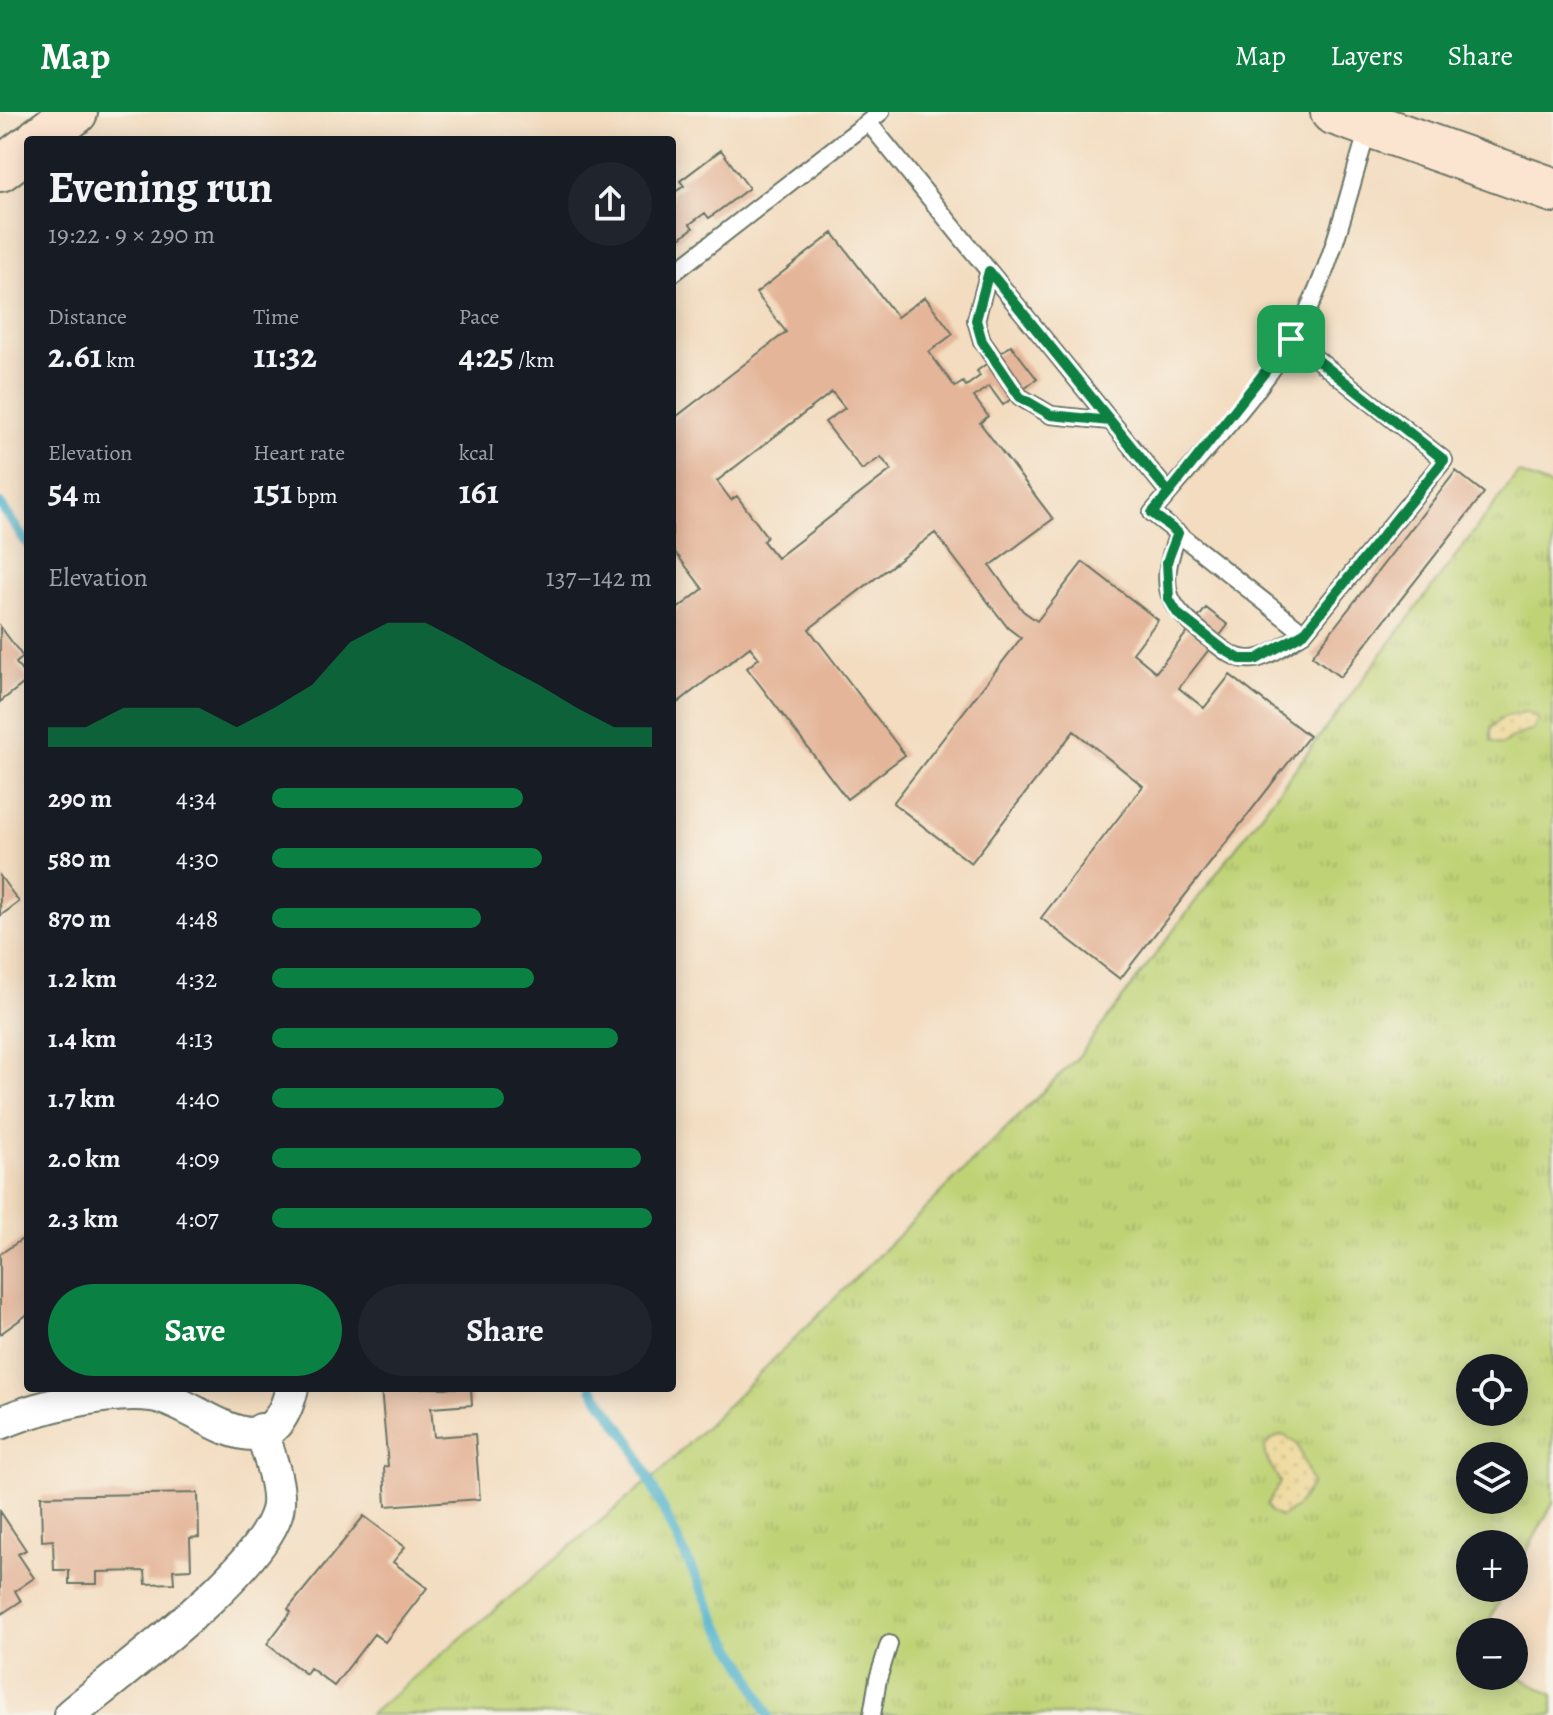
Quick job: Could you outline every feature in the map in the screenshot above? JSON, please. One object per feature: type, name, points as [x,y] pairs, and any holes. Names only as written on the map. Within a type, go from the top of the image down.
[{"type":"street","points":[[43,136],[75,112]]},
{"type":"street","points":[[1352,118],[1553,190]]},
{"type":"street","points":[[0,169],[24,151]]},
{"type":"street","points":[[0,1423],[25,1413],[77,1402],[158,1392],[231,1431],[254,1434],[274,1424],[287,1406],[291,1392]]},
{"type":"street","points":[[70,1715],[226,1583],[258,1550],[278,1512],[274,1471],[261,1430]]},
{"type":"lane","points":[[676,271],[874,117],[989,271],[1169,493]]},
{"type":"lane","points":[[1304,633],[1152,513],[1291,339],[1322,278],[1352,118]]},
{"type":"lane","points":[[989,271],[976,320],[982,341],[1020,397],[1051,415],[1110,421]]},
{"type":"lane","points":[[1178,533],[1167,562],[1169,599],[1178,614],[1240,659],[1257,659],[1304,633],[1444,460],[1291,339]]},
{"type":"lane","points":[[872,1715],[878,1679],[889,1644]]},
{"type":"green space","points":[[1518,473],[1553,487],[1553,1503],[1528,1549],[1528,1530],[1456,1530],[1456,1602],[1499,1602],[1491,1618],[1456,1618],[1456,1690],[1528,1690],[1528,1682],[1553,1695],[1553,1715],[369,1715],[664,1468],[1079,1056]]},
{"type":"sand","points":[[1525,712],[1538,718],[1533,730],[1513,737],[1502,745],[1491,741],[1491,728],[1503,717]]},
{"type":"sand","points":[[1283,1435],[1297,1444],[1312,1484],[1296,1507],[1280,1517],[1271,1513],[1267,1505],[1280,1482],[1264,1450],[1272,1439]]},
{"type":"building","points":[[721,150],[749,188],[709,218],[705,213],[690,224],[693,228],[676,241],[676,191],[684,186],[680,181]]},
{"type":"building","points":[[833,233],[897,317],[925,297],[953,334],[929,352],[955,387],[963,382],[966,386],[980,376],[977,371],[1011,345],[1037,379],[1003,405],[989,386],[974,397],[988,416],[980,423],[1053,519],[990,566],[1023,611],[1037,621],[1083,562],[1158,620],[1133,653],[1156,672],[1206,608],[1228,625],[1179,688],[1204,708],[1230,675],[1309,736],[1120,979],[1041,918],[1143,786],[1074,731],[971,863],[893,803],[1021,638],[1008,628],[935,533],[809,629],[905,755],[847,799],[747,668],[759,658],[750,647],[676,704],[676,610],[703,589],[676,553],[676,417],[786,332],[756,293]],"holes":[[[832,392],[845,408],[825,422],[862,470],[881,457],[891,470],[777,558],[763,541],[767,537],[737,496],[731,500],[717,481]]]},
{"type":"building","points":[[1456,471],[1484,493],[1340,677],[1312,656]]},
{"type":"building","points":[[0,626],[23,657],[16,663],[24,674],[24,683],[0,702]]},
{"type":"building","points":[[0,876],[19,902],[0,916]]},
{"type":"building","points":[[24,1238],[24,1317],[0,1334],[0,1254]]},
{"type":"building","points":[[381,1392],[471,1392],[472,1405],[431,1408],[434,1437],[475,1434],[480,1499],[386,1506],[384,1467],[388,1466]]},
{"type":"building","points":[[198,1493],[199,1537],[190,1538],[191,1569],[173,1570],[174,1583],[146,1584],[145,1571],[97,1572],[97,1584],[69,1584],[69,1570],[54,1570],[53,1540],[42,1541],[41,1496]]},
{"type":"building","points":[[0,1511],[26,1550],[18,1554],[34,1578],[15,1591],[21,1601],[0,1615]]},
{"type":"building","points":[[364,1516],[405,1547],[393,1562],[427,1588],[385,1642],[374,1634],[334,1686],[310,1668],[306,1674],[267,1644],[291,1612],[288,1609]]},
{"type":"waterway","points":[[0,504],[24,539]]},
{"type":"waterway","points":[[595,1392],[631,1442],[719,1626],[748,1672],[768,1715]]},
{"type":"route","points":[[1291,339],[1232,418],[1169,493],[1110,421],[1051,415],[1020,397],[982,341],[976,320],[989,271],[1169,493],[1152,513],[1178,533],[1167,562],[1169,599],[1178,614],[1240,659],[1257,659],[1304,633],[1444,460],[1291,339]]}]
